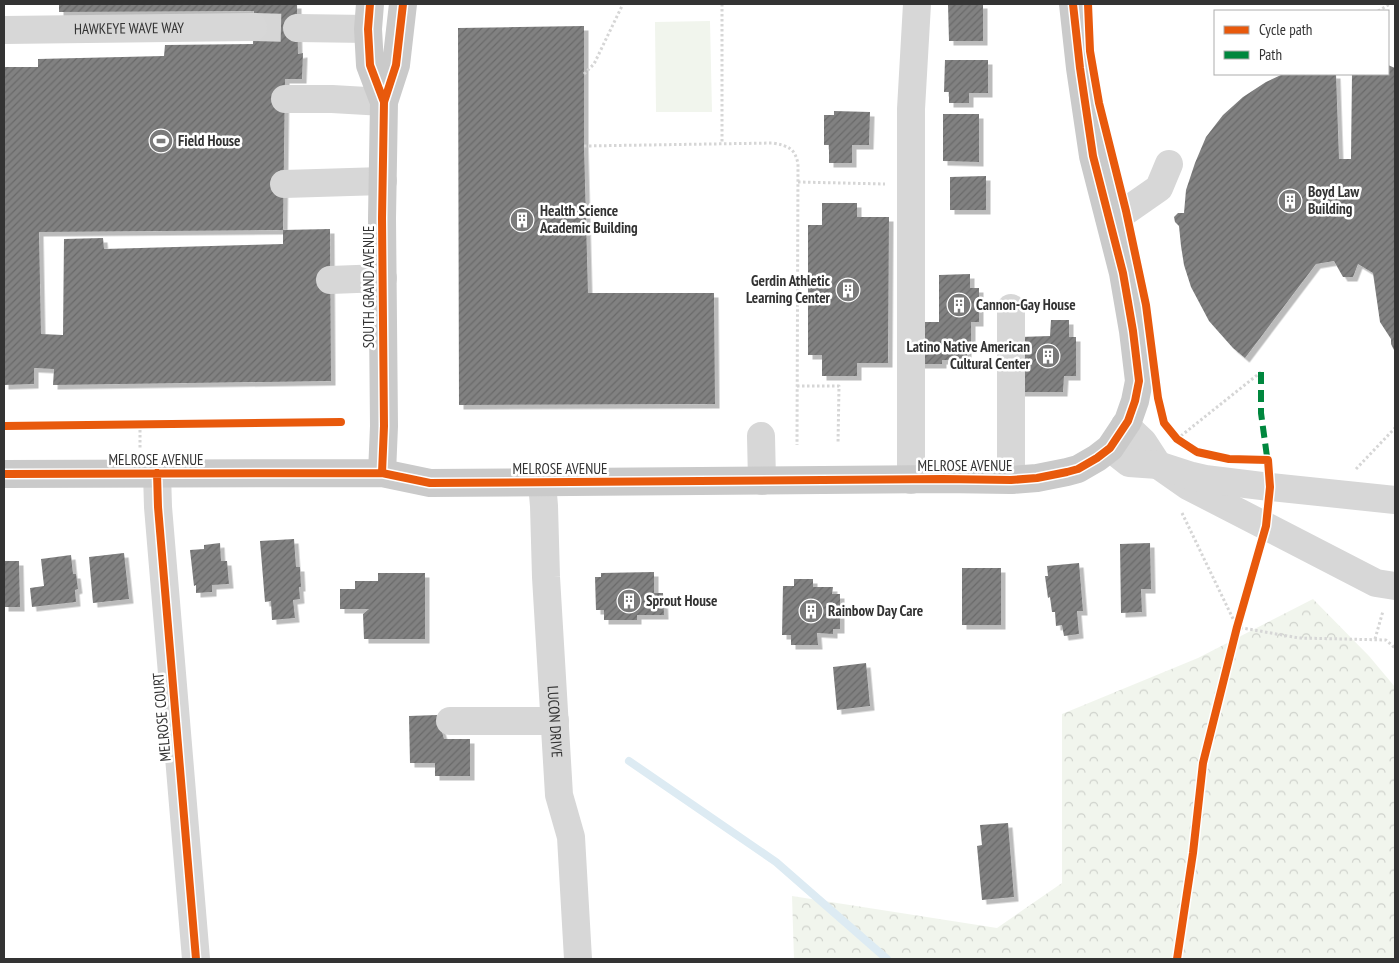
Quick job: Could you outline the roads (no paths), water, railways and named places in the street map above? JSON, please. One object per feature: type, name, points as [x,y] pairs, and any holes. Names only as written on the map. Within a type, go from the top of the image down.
[{"type":"main road","name":"SOUTH GRAND AVENUE","points":[[382,473],[384,426],[384,102],[396,65],[403,4]]},
{"type":"main road","points":[[1073,4],[1093,156],[1123,272],[1139,381],[1135,401],[1125,425],[1110,448]]},
{"type":"main road","name":"SOUTH GRAND AVENUE","points":[[369,16],[370,65],[384,102]]},
{"type":"main road","name":"MELROSE AVENUE","points":[[4,474],[382,473],[430,483],[1011,480],[1037,478],[1072,470],[1097,458],[1110,448]]},
{"type":"street","points":[[911,480],[911,109],[918,4]]},
{"type":"street","points":[[297,28],[369,16]]},
{"type":"street","name":"HAWKEYE WAVE WAY","points":[[4,30],[253,27]]},
{"type":"street","points":[[285,99],[384,102]]},
{"type":"street","points":[[1109,217],[1126,211],[1159,188],[1170,164]]},
{"type":"street","points":[[284,184],[383,182]]},
{"type":"street","points":[[330,280],[383,278]]},
{"type":"street","points":[[1011,308],[1011,480]]},
{"type":"street","points":[[1125,425],[1143,442],[1158,466],[1188,486],[1376,583],[1395,586]]},
{"type":"street","points":[[761,436],[762,481]]},
{"type":"street","points":[[1110,448],[1129,463],[1158,466],[1205,479],[1395,500]]},
{"type":"street","name":"MELROSE COURT","points":[[156,473],[196,959]]},
{"type":"street","name":"LUCON DRIVE","points":[[542,483],[559,795],[571,837],[578,959]]},
{"type":"street","points":[[450,721],[555,721]]},
{"type":"waterway","points":[[629,761],[776,862],[887,959]]},
{"type":"tunnel","points":[[253,27],[297,28]]},
{"type":"place","name":"Field House","points":[[161,141]]},
{"type":"place","name":"Boyd Law Building","points":[[1290,201]]},
{"type":"place","name":"Health Science Academic Building","points":[[522,220]]},
{"type":"place","name":"Gerdin Athletic Learning Center","points":[[848,290]]},
{"type":"place","name":"Cannon-Gay House","points":[[959,305]]},
{"type":"place","name":"Latino Native American Cultural Center","points":[[1048,356]]},
{"type":"place","name":"Sprout House","points":[[629,601]]},
{"type":"place","name":"Rainbow Day Care","points":[[811,611]]}]
